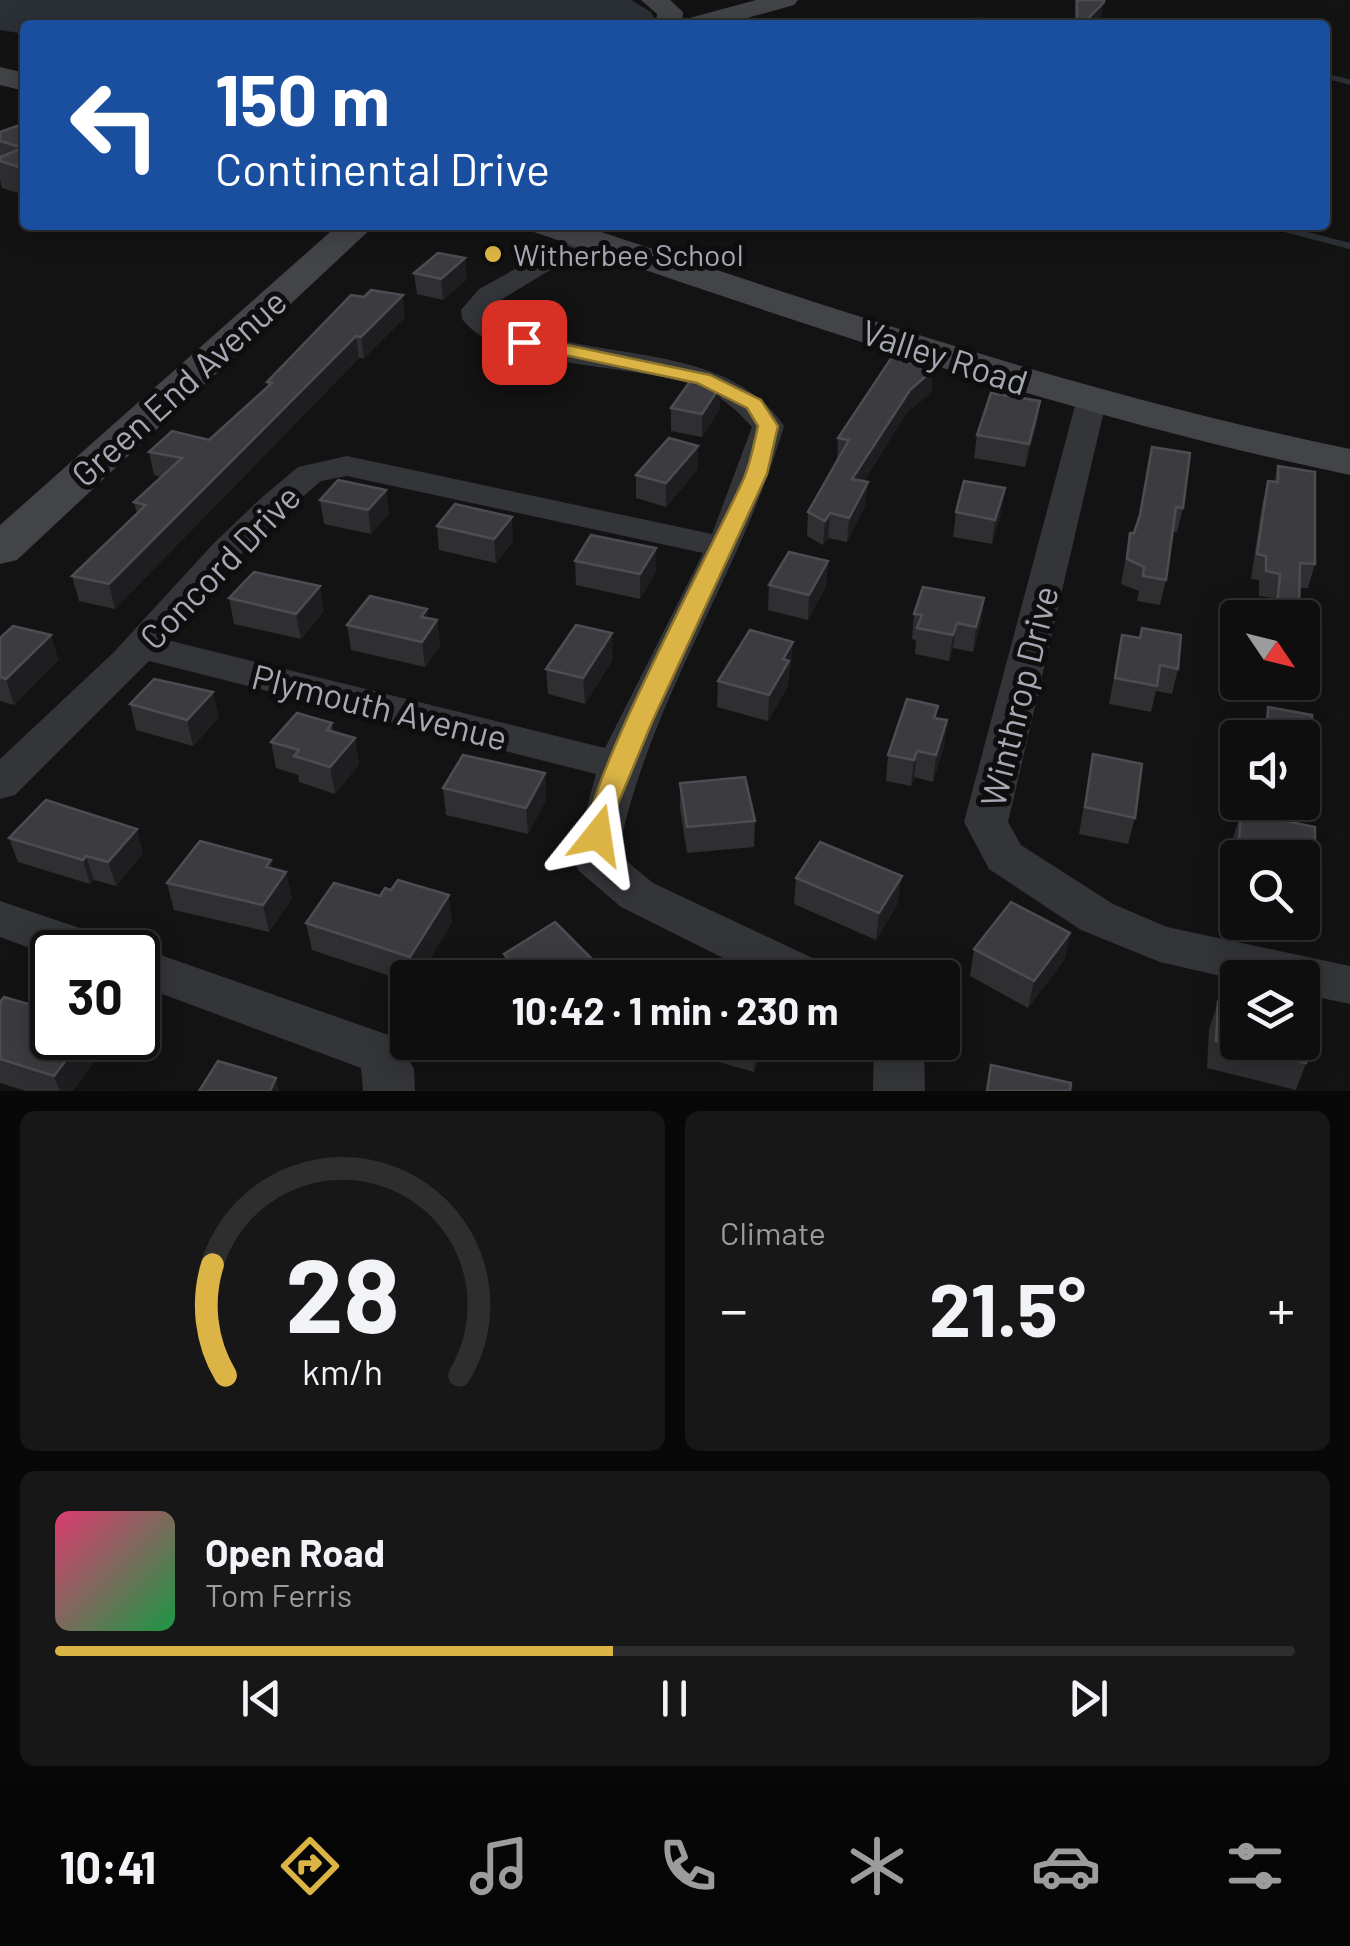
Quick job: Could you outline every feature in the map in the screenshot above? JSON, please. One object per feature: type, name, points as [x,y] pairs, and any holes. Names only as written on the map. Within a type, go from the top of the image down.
[{"type":"main road","points":[[654,0],[670,12],[669,20]]},
{"type":"main road","points":[[668,0],[737,12]]},
{"type":"main road","points":[[709,20],[784,0]]},
{"type":"main road","name":"Green End Avenue","points":[[0,550],[352,230]]},
{"type":"main road","name":"Valley Road","points":[[561,230],[1091,402],[1178,426],[1350,462]]},
{"type":"street","points":[[586,238],[489,294],[475,310],[476,318],[489,329],[524,342],[703,379],[754,404],[768,426],[756,474],[602,811],[595,859],[637,895],[771,960]]},
{"type":"street","name":"Winthrop Drive","points":[[1091,402],[986,822],[1006,857],[1097,918],[1160,944],[1350,985]]},
{"type":"street","name":"Concord Drive","points":[[0,784],[140,646],[272,506],[310,474],[347,466],[721,546]]},
{"type":"street","name":"Plymouth Avenue","points":[[140,646],[620,766]]},
{"type":"street","points":[[0,919],[32,930]]},
{"type":"street","points":[[160,974],[379,1053],[389,1069],[389,1091]]},
{"type":"street","points":[[899,1060],[900,1091]]},
{"type":"shaded area","points":[[0,0],[631,0],[651,12],[655,20],[20,20],[20,33],[0,30]]},
{"type":"building","points":[[1077,0],[1104,0],[1087,20],[1077,20]]},
{"type":"building","points":[[20,125],[20,147],[0,141],[0,132]]},
{"type":"building","points":[[20,149],[20,167],[0,161],[0,157]]},
{"type":"building","points":[[438,253],[465,258],[441,279],[414,273]]},
{"type":"building","points":[[371,290],[403,295],[361,337],[356,336],[109,584],[72,576],[146,505],[134,502],[182,458],[149,452],[172,431],[209,440],[272,383],[267,382],[351,295],[364,297]]},
{"type":"building","points":[[892,357],[933,370],[910,390],[852,479],[868,482],[849,518],[830,513],[825,521],[808,512],[849,440],[838,438]]},
{"type":"building","points":[[691,380],[721,385],[702,414],[671,408]]},
{"type":"building","points":[[991,393],[1040,401],[1029,444],[977,435]]},
{"type":"building","points":[[669,438],[698,446],[666,483],[636,475]]},
{"type":"building","points":[[1152,447],[1190,453],[1183,508],[1176,507],[1166,580],[1143,576],[1144,567],[1127,559],[1130,533],[1134,533],[1140,515]]},
{"type":"building","points":[[1278,466],[1315,472],[1315,564],[1300,563],[1299,600],[1278,600],[1280,574],[1266,571],[1266,556],[1257,554],[1268,481],[1278,482]]},
{"type":"building","points":[[338,480],[386,490],[368,510],[320,500]]},
{"type":"building","points":[[964,481],[1005,488],[995,520],[956,512]]},
{"type":"building","points":[[455,504],[512,517],[494,539],[437,526]]},
{"type":"building","points":[[591,535],[656,548],[640,574],[575,561]]},
{"type":"building","points":[[789,552],[828,561],[809,595],[769,585]]},
{"type":"building","points":[[254,572],[320,586],[296,614],[229,598]]},
{"type":"building","points":[[923,587],[984,598],[976,627],[957,623],[953,635],[917,628],[922,615],[914,614]]},
{"type":"building","points":[[370,596],[427,609],[421,617],[437,620],[422,642],[347,625]]},
{"type":"building","points":[[576,625],[612,633],[583,678],[546,669]]},
{"type":"building","points":[[13,626],[51,635],[6,679],[0,677],[0,638]]},
{"type":"building","points":[[1142,628],[1181,635],[1178,669],[1160,665],[1157,686],[1115,678],[1122,635],[1140,638]]},
{"type":"building","points":[[750,630],[793,642],[783,659],[789,661],[769,695],[718,681]]},
{"type":"building","points":[[154,679],[213,692],[187,720],[130,704]]},
{"type":"building","points":[[907,699],[938,706],[934,718],[947,720],[936,755],[917,751],[914,760],[888,755]]},
{"type":"building","points":[[1268,707],[1312,715],[1312,720],[1268,720]]},
{"type":"building","points":[[297,713],[332,723],[327,730],[355,738],[330,767],[294,756],[299,750],[271,742]]},
{"type":"building","points":[[1093,754],[1142,764],[1135,818],[1085,807]]},
{"type":"building","points":[[463,755],[545,773],[526,808],[443,788]]},
{"type":"building","points":[[745,777],[755,821],[687,827],[680,783]]},
{"type":"building","points":[[46,800],[137,829],[108,862],[86,856],[83,860],[9,838]]},
{"type":"building","points":[[1240,820],[1280,820],[1315,827],[1315,840],[1239,840]]},
{"type":"building","points":[[200,841],[271,860],[266,867],[286,872],[263,905],[167,883]]},
{"type":"building","points":[[820,842],[902,876],[879,913],[796,878]]},
{"type":"building","points":[[398,880],[449,895],[410,957],[306,923],[334,883],[380,896]]},
{"type":"building","points":[[1011,902],[1070,933],[1034,981],[974,949]]},
{"type":"building","points":[[555,922],[593,960],[510,960],[504,954]]},
{"type":"building","points":[[4,997],[30,1005],[30,1060],[66,1060],[54,1076],[0,1059],[0,1002]]},
{"type":"building","points":[[1218,1002],[1220,1042],[1216,1041]]},
{"type":"building","points":[[218,1061],[276,1078],[270,1091],[199,1091]]},
{"type":"building","points":[[991,1065],[1071,1083],[1070,1091],[987,1091]]},
{"type":"waterway","points":[[1330,77],[1350,82]]},
{"type":"waterway","points":[[1288,230],[1350,246]]},
{"type":"place","name":"Witherbee School","points":[[493,254]]},
{"type":"route","points":[[524,342],[703,379],[754,404],[768,426],[756,474],[639,722],[602,811],[598,835]]}]
